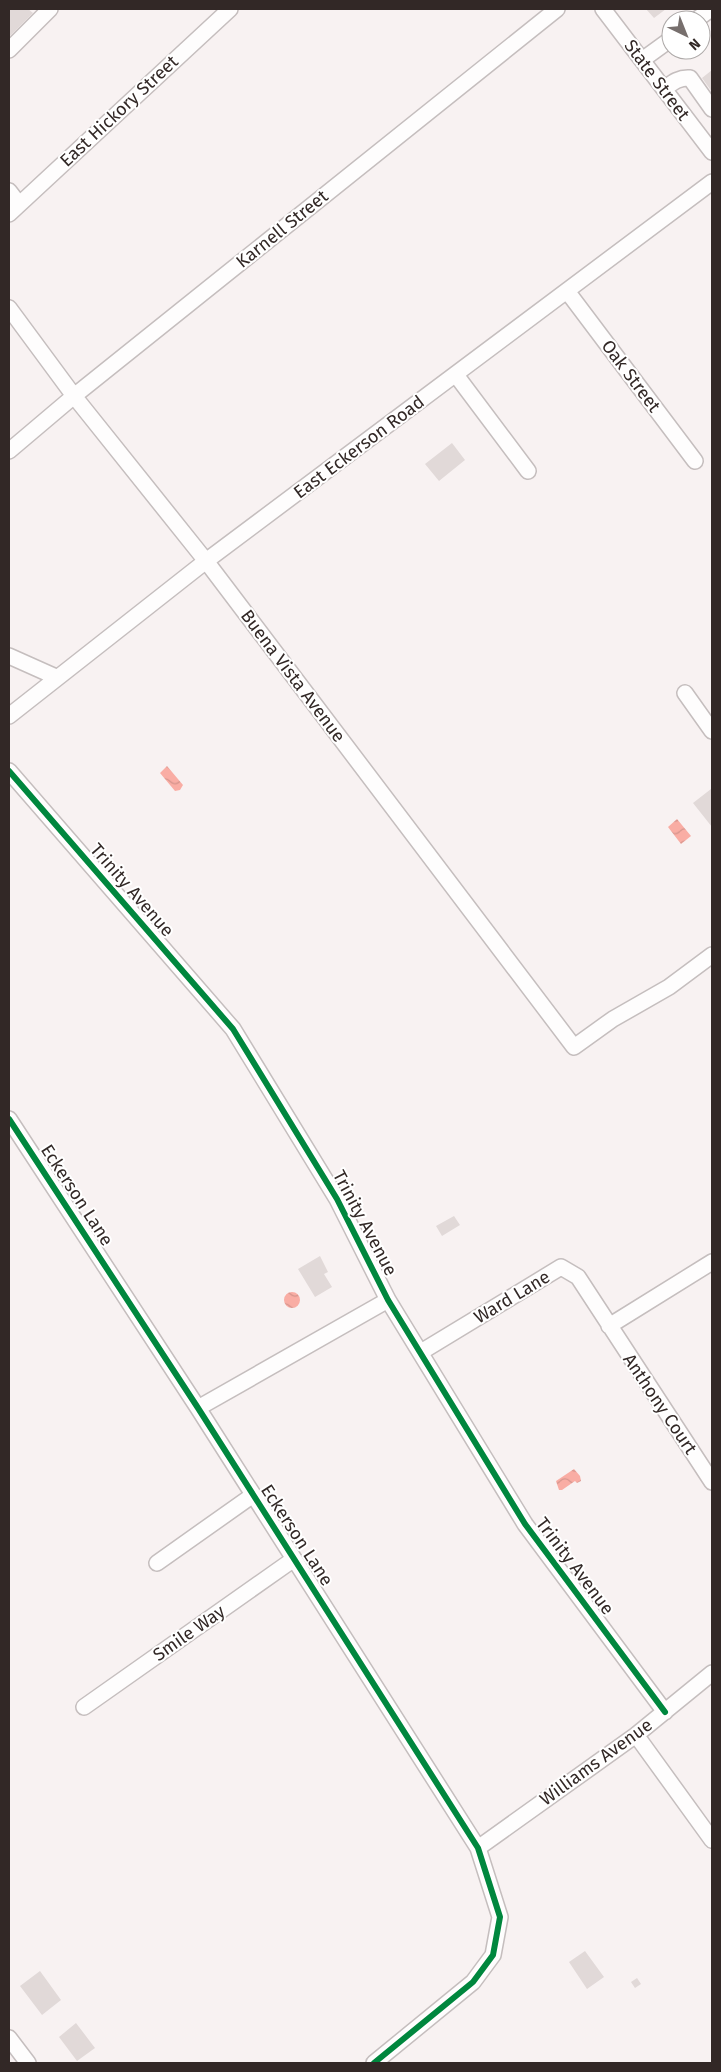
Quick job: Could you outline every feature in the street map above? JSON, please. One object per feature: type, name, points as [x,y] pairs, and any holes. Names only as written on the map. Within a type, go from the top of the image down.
[{"type":"street","points":[[9,50],[50,9]]},
{"type":"street","name":"East Hickory Street","points":[[14,209],[230,9]]},
{"type":"street","name":"Karnell Street","points":[[9,451],[74,396],[557,9]]},
{"type":"street","name":"State Street","points":[[603,9],[712,152]]},
{"type":"street","points":[[642,60],[661,46]]},
{"type":"street","points":[[664,89],[684,78],[690,78],[712,109]]},
{"type":"street","name":"East Eckerson Road","points":[[9,716],[56,677],[206,562],[712,182]]},
{"type":"street","points":[[9,191],[14,209]]},
{"type":"street","name":"Oak Street","points":[[567,291],[695,461]]},
{"type":"street","name":"Buena Vista Avenue","points":[[9,308],[74,396],[206,562],[574,1047],[613,1019],[669,987],[712,955]]},
{"type":"street","points":[[456,375],[528,472]]},
{"type":"street","points":[[9,656],[56,677]]},
{"type":"street","points":[[685,692],[712,731]]},
{"type":"street","name":"Trinity Avenue","points":[[9,771],[233,1029],[337,1199],[388,1300],[525,1524],[665,1712]]},
{"type":"street","name":"Eckerson Lane","points":[[9,1119],[198,1408],[478,1848],[500,1917],[493,1955],[473,1982],[374,2063]]},
{"type":"street","points":[[608,1326],[712,1262]]},
{"type":"street","name":"Ward Lane","points":[[421,1352],[561,1268],[578,1277],[608,1326]]},
{"type":"street","points":[[198,1408],[388,1300]]},
{"type":"street","name":"Anthony Court","points":[[608,1326],[712,1482]]},
{"type":"street","points":[[157,1563],[253,1495]]},
{"type":"street","name":"Smile Way","points":[[84,1707],[294,1559]]},
{"type":"street","name":"Williams Avenue","points":[[478,1848],[636,1735],[712,1673]]},
{"type":"street","points":[[636,1735],[712,1840]]},
{"type":"street","points":[[9,2038],[28,2063]]},
{"type":"water","points":[[167,766],[183,785],[180,790],[175,791],[160,773]]},
{"type":"water","points":[[677,819],[691,836],[681,844],[668,827]]},
{"type":"water","points":[[289,1292],[295,1292],[300,1297],[298,1306],[289,1308],[284,1303],[284,1297]]},
{"type":"water","points":[[574,1469],[580,1476],[581,1481],[577,1483],[575,1481],[559,1490],[556,1481]]},
{"type":"building","points":[[9,9],[28,9],[33,13],[9,37]]},
{"type":"building","points":[[646,9],[666,9],[661,10],[661,13],[654,18]]},
{"type":"building","points":[[712,70],[712,92],[702,78]]},
{"type":"building","points":[[452,443],[465,460],[439,481],[425,464]]},
{"type":"building","points":[[711,789],[712,791],[712,827],[693,803]]},
{"type":"building","points":[[454,1216],[460,1225],[442,1236],[436,1226]]},
{"type":"building","points":[[320,1256],[328,1272],[324,1274],[332,1287],[315,1297],[298,1269]]},
{"type":"building","points":[[585,1951],[604,1977],[587,1989],[569,1962]]},
{"type":"building","points":[[40,1971],[61,2000],[42,2015],[20,1986]]},
{"type":"building","points":[[637,1978],[641,1984],[635,1988],[631,1982]]},
{"type":"building","points":[[76,2023],[95,2048],[77,2061],[59,2037]]},
{"type":"cycle path","points":[[9,771],[233,1029],[337,1199],[388,1300],[525,1524],[665,1712]]},
{"type":"cycle path","points":[[9,1119],[198,1408],[478,1848],[500,1917],[493,1955],[473,1982],[374,2063]]}]
